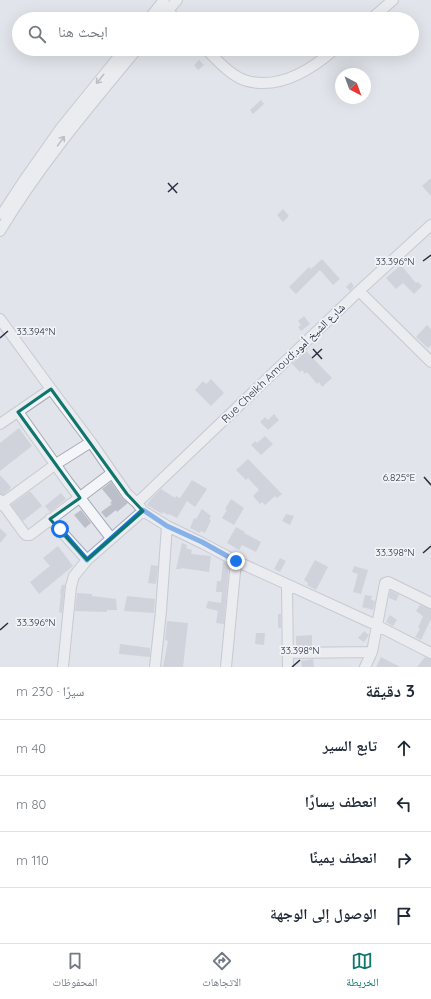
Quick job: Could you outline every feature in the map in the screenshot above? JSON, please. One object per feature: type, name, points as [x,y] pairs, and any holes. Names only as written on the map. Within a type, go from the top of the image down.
[{"type":"street","points":[[155,12],[164,0]]},
{"type":"street","points":[[167,12],[177,0]]},
{"type":"street","points":[[379,12],[393,0]]},
{"type":"street","points":[[0,218],[61,128],[119,56]]},
{"type":"street","points":[[0,231],[28,186],[67,133],[131,56]]},
{"type":"street","points":[[213,56],[224,67],[242,80],[262,84],[285,80],[303,72],[327,56]]},
{"type":"street","name":"Rue Cheikh Amoud;شارع الشيخ أمود","points":[[64,667],[71,586],[74,576],[87,560],[111,538],[140,507],[359,291],[431,225]]},
{"type":"street","points":[[359,291],[431,362]]},
{"type":"street","points":[[0,319],[91,442],[126,494],[140,507],[167,526],[202,542],[236,561],[376,625],[431,653]]},
{"type":"street","points":[[0,424],[51,389]]},
{"type":"street","points":[[18,412],[111,538]]},
{"type":"street","points":[[91,442],[56,464],[1,503],[26,535],[30,535],[112,473]]},
{"type":"street","points":[[50,519],[87,560]]},
{"type":"street","points":[[155,667],[161,611],[167,526]]},
{"type":"street","points":[[226,667],[236,561]]},
{"type":"street","points":[[365,667],[372,652],[385,583],[388,582],[431,603]]},
{"type":"street","points":[[287,585],[288,667]]},
{"type":"street","points":[[288,653],[372,652]]},
{"type":"highlighted area","points":[[51,389],[127,494],[143,511],[87,560],[50,519],[80,498],[18,412]]},
{"type":"building","points":[[199,60],[204,65],[198,70],[194,65]]},
{"type":"building","points":[[261,100],[264,104],[253,114],[250,110]]},
{"type":"building","points":[[431,178],[431,196],[422,186]]},
{"type":"building","points":[[283,209],[289,216],[283,222],[277,215]]},
{"type":"building","points":[[322,259],[340,279],[333,285],[320,270],[296,294],[289,287],[309,267],[311,269]]},
{"type":"building","points":[[401,265],[416,283],[418,282],[422,286],[414,294],[403,283],[396,289],[386,278]]},
{"type":"building","points":[[351,282],[354,286],[350,291],[346,287]]},
{"type":"building","points":[[304,316],[310,324],[301,331],[298,327],[301,325],[298,321]]},
{"type":"building","points":[[427,325],[431,329],[431,345],[428,348],[416,337]]},
{"type":"building","points":[[306,351],[332,378],[322,387],[319,382],[317,384],[307,372],[305,374],[302,370],[300,372],[292,364]]},
{"type":"building","points":[[211,379],[224,393],[211,406],[195,390],[203,381],[206,384]]},
{"type":"building","points":[[274,414],[279,420],[268,430],[260,422],[265,417],[268,420]]},
{"type":"building","points":[[19,428],[32,446],[0,471],[0,443]]},
{"type":"building","points":[[265,436],[273,444],[261,455],[251,445],[255,441],[257,443]]},
{"type":"building","points":[[248,459],[282,494],[277,498],[275,496],[265,505],[262,502],[260,504],[253,496],[259,490],[248,478],[246,480],[236,470]]},
{"type":"building","points":[[0,475],[11,487],[3,495],[0,494]]},
{"type":"building","points":[[192,480],[207,489],[195,507],[187,501],[177,518],[163,512],[162,514],[147,505],[161,489],[175,498],[176,496],[180,498]]},
{"type":"building","points":[[111,482],[122,498],[128,503],[117,512],[116,510],[106,518],[101,512],[112,504],[110,503],[112,501],[102,489]]},
{"type":"building","points":[[30,491],[42,506],[23,521],[11,505]]},
{"type":"building","points":[[61,493],[66,499],[50,512],[45,506]]},
{"type":"building","points":[[231,499],[244,508],[234,525],[222,518]]},
{"type":"building","points":[[202,509],[211,516],[209,519],[211,520],[205,533],[201,531],[200,533],[190,528],[194,518],[196,519]]},
{"type":"building","points":[[81,510],[91,523],[85,528],[74,515]]},
{"type":"building","points":[[286,514],[294,516],[290,525],[282,521]]},
{"type":"building","points":[[236,527],[261,542],[256,552],[242,545],[239,550],[227,543]]},
{"type":"building","points":[[0,528],[7,535],[0,543]]},
{"type":"building","points":[[182,543],[187,545],[186,548],[192,550],[191,554],[211,556],[209,572],[181,568],[176,569]]},
{"type":"building","points":[[58,546],[73,566],[39,594],[30,582],[50,566],[43,558]]},
{"type":"building","points":[[280,558],[286,561],[280,572],[274,569]]},
{"type":"building","points":[[315,560],[328,567],[316,590],[307,585],[308,583],[304,580]]},
{"type":"building","points":[[223,561],[229,565],[224,624],[216,623],[218,611],[206,608],[208,601],[221,603],[222,592],[216,592],[217,581],[221,581]]},
{"type":"building","points":[[151,565],[158,566],[156,584],[148,583]]},
{"type":"building","points":[[354,566],[368,570],[361,594],[353,592],[358,574],[352,572]]},
{"type":"building","points":[[62,585],[65,585],[62,613],[59,612]]},
{"type":"building","points":[[390,590],[399,595],[396,601],[389,598]]},
{"type":"building","points":[[77,593],[92,594],[92,596],[116,599],[117,610],[107,610],[107,612],[75,611]]},
{"type":"building","points":[[365,595],[372,596],[371,600],[375,601],[373,610],[362,607]]},
{"type":"building","points":[[127,596],[155,599],[154,613],[124,611]]},
{"type":"building","points":[[420,605],[431,609],[431,619],[421,640],[415,637],[420,629],[418,628],[423,616],[416,611]]},
{"type":"building","points":[[278,614],[281,614],[281,628],[278,628]]},
{"type":"building","points":[[390,615],[397,620],[393,626],[386,622]]},
{"type":"building","points":[[167,621],[188,623],[183,667],[163,667],[168,641],[165,640]]},
{"type":"building","points":[[364,631],[369,635],[364,642],[358,638]]},
{"type":"building","points":[[256,633],[265,633],[264,645],[255,644]]},
{"type":"building","points":[[312,635],[312,646],[296,646],[296,636]]},
{"type":"building","points":[[120,644],[150,648],[150,657],[119,654]]},
{"type":"building","points":[[381,657],[400,667],[376,667]]},
{"type":"building","points":[[425,657],[431,659],[431,667],[417,667]]},
{"type":"building","points":[[313,659],[314,667],[302,667],[301,661]]},
{"type":"route","points":[[60,529],[87,560],[143,510],[167,526],[202,542],[236,561]]}]
